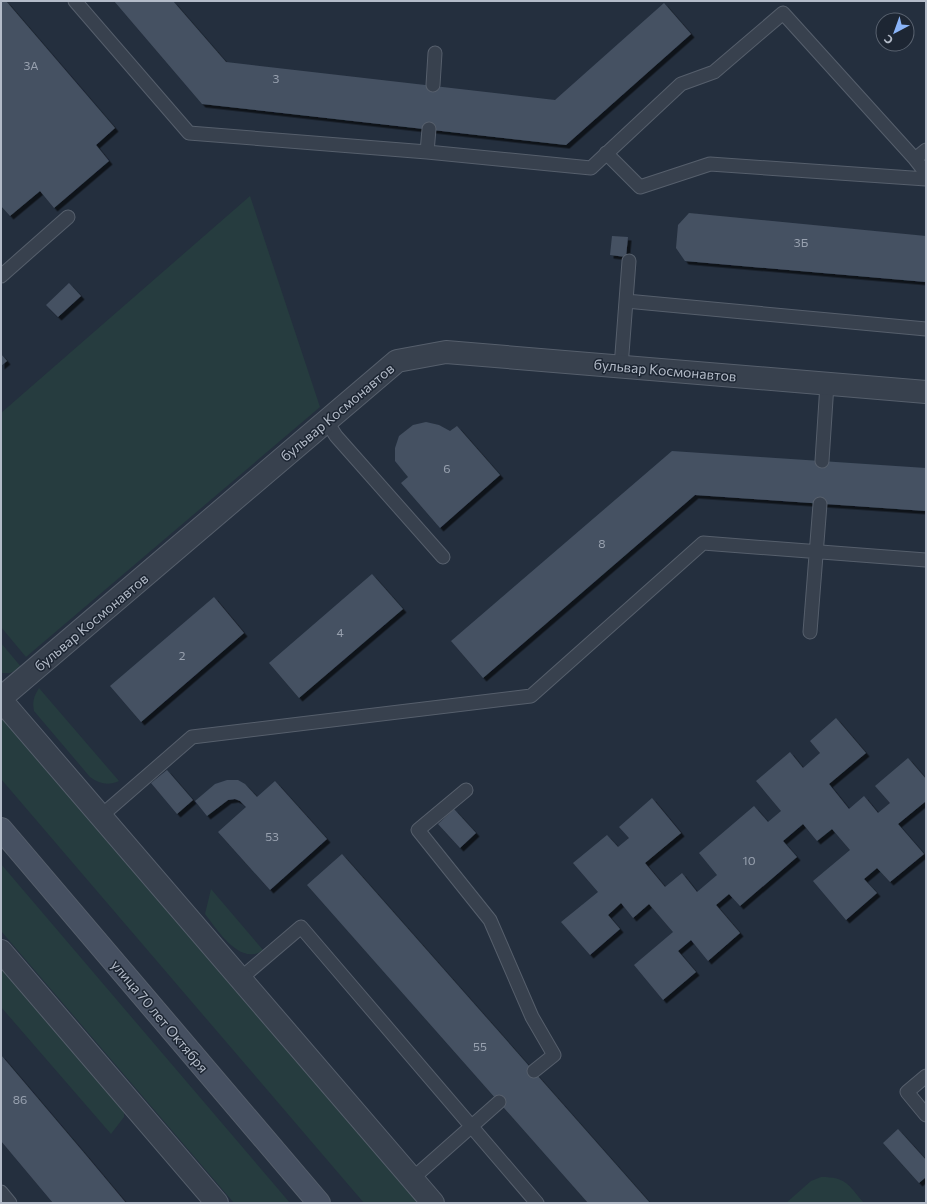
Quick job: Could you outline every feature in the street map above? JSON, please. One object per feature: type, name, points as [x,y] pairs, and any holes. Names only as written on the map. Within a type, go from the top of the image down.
[{"type":"main road","name":"улица 70 лет Октября","points":[[1,829],[319,1203]]},
{"type":"street","name":"бульвар Космонавтов","points":[[1,699],[397,361],[446,352],[926,392]]},
{"type":"street","points":[[1,699],[433,1203]]},
{"type":"street","points":[[1,951],[217,1203]]},
{"type":"lane","points":[[75,1],[189,133],[427,152],[591,168],[681,84],[714,72],[783,13],[926,173]]},
{"type":"lane","points":[[433,85],[435,53]]},
{"type":"lane","points":[[427,152],[429,130]]},
{"type":"lane","points":[[915,159],[926,150]]},
{"type":"lane","points":[[606,153],[640,187],[710,164],[926,179]]},
{"type":"lane","points":[[1,276],[68,218]]},
{"type":"lane","points":[[621,367],[629,261]]},
{"type":"lane","points":[[626,301],[926,328]]},
{"type":"lane","points":[[822,461],[827,384]]},
{"type":"lane","points":[[326,422],[336,436],[443,557]]},
{"type":"lane","points":[[810,632],[815,551],[820,504]]},
{"type":"lane","points":[[101,816],[192,737],[531,696],[703,543],[926,560]]},
{"type":"lane","points":[[466,790],[418,830],[490,920],[532,1017],[554,1055],[534,1071]]},
{"type":"lane","points":[[240,979],[301,927],[537,1203]]},
{"type":"lane","points":[[926,1076],[907,1092],[926,1115]]},
{"type":"lane","points":[[412,1179],[499,1102]]},
{"type":"lane","points":[[1,1192],[10,1203]]},
{"type":"green space","points":[[250,196],[320,407],[26,657],[1,627],[1,413]]},
{"type":"green space","points":[[1,643],[22,668],[10,673],[1,673]]},
{"type":"green space","points":[[39,688],[119,781],[104,784],[90,777],[34,711],[34,699]]},
{"type":"green space","points":[[1,712],[420,1203],[364,1203],[1,779]]},
{"type":"green space","points":[[1,864],[290,1203],[234,1203],[1,931]]},
{"type":"green space","points":[[211,889],[263,950],[256,954],[247,954],[239,951],[220,934],[205,914]]},
{"type":"green space","points":[[1,967],[124,1111],[124,1117],[111,1134],[1,1007]]},
{"type":"green space","points":[[821,1177],[830,1177],[842,1180],[864,1203],[786,1203],[811,1181]]},
{"type":"building","points":[[1,1],[6,1],[115,128],[96,145],[109,161],[54,208],[40,191],[10,216],[1,206]]},
{"type":"building","points":[[114,1],[173,1],[226,62],[555,100],[664,3],[691,34],[566,145],[202,104]]},
{"type":"building","points":[[689,213],[926,236],[926,282],[685,261],[676,248],[678,225]]},
{"type":"building","points":[[612,236],[628,237],[626,257],[610,255]]},
{"type":"building","points":[[69,283],[81,296],[58,317],[46,305]]},
{"type":"building","points":[[1,354],[7,361],[1,366]]},
{"type":"building","points":[[426,422],[439,425],[450,431],[457,426],[500,475],[440,528],[401,483],[408,477],[395,461],[395,448],[399,436],[413,425]]},
{"type":"building","points":[[672,451],[926,468],[926,511],[695,495],[483,678],[451,641]]},
{"type":"building","points":[[372,574],[403,609],[299,698],[269,663]]},
{"type":"building","points":[[214,597],[244,633],[141,722],[110,686]]},
{"type":"building","points":[[836,718],[866,753],[829,784],[849,809],[864,796],[878,813],[890,803],[875,786],[908,758],[926,779],[926,801],[898,824],[924,854],[890,882],[877,868],[864,879],[877,893],[846,920],[813,881],[850,850],[832,829],[817,841],[803,824],[783,841],[797,857],[740,906],[729,894],[716,905],[740,933],[708,961],[691,940],[678,951],[696,972],[663,1000],[634,965],[673,932],[649,904],[633,918],[621,903],[608,915],[620,929],[590,955],[561,922],[598,892],[573,863],[607,835],[618,847],[629,838],[619,827],[652,798],[681,833],[645,863],[665,887],[682,873],[697,892],[717,875],[699,853],[754,806],[768,822],[781,811],[756,781],[790,752],[803,768],[820,753],[810,741]]},
{"type":"building","points":[[167,770],[193,800],[177,814],[151,783]]},
{"type":"building","points":[[227,780],[238,780],[245,784],[257,797],[275,781],[327,839],[270,890],[218,832],[246,807],[240,801],[235,799],[228,800],[207,816],[195,801],[215,784]]},
{"type":"building","points":[[454,809],[476,833],[460,848],[438,824]]},
{"type":"building","points":[[342,854],[650,1203],[588,1203],[307,885]]},
{"type":"building","points":[[1,1055],[126,1203],[53,1203],[1,1141]]},
{"type":"building","points":[[898,1129],[926,1160],[926,1177],[919,1183],[883,1143]]}]
